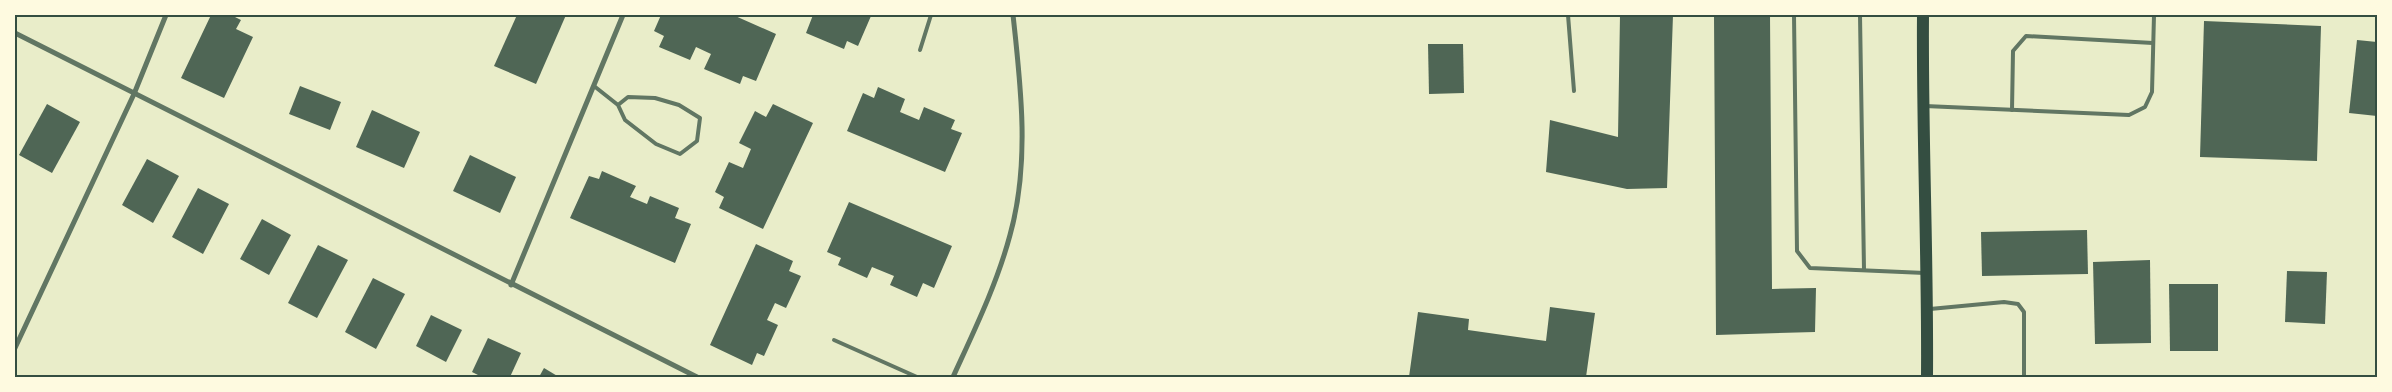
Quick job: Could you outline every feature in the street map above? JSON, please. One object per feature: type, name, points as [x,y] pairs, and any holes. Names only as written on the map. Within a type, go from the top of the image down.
[{"type":"main road","points":[[1923,15],[1922,106],[1928,309],[1927,377]]},
{"type":"street","points":[[15,348],[134,94],[166,15]]},
{"type":"street","points":[[511,285],[624,15]]},
{"type":"street","points":[[953,377],[971,337],[1010,235],[1019,188],[1023,100],[1013,15]]},
{"type":"street","points":[[15,33],[511,285],[697,377]]},
{"type":"lane","points":[[920,50],[931,15]]},
{"type":"lane","points":[[1568,15],[1574,92]]},
{"type":"lane","points":[[1794,15],[1797,251],[1810,268],[1926,273]]},
{"type":"lane","points":[[1860,15],[1864,270]]},
{"type":"lane","points":[[1922,106],[2129,115],[2145,107],[2152,92],[2154,15]]},
{"type":"lane","points":[[2012,110],[2013,51],[2026,36],[2153,43]]},
{"type":"lane","points":[[594,86],[618,106],[625,120],[656,144],[680,154],[697,141],[700,118],[679,105],[655,98],[628,97],[618,106]]},
{"type":"lane","points":[[1928,309],[2004,302],[2018,304],[2024,312],[2024,377]]},
{"type":"lane","points":[[834,340],[918,377]]},
{"type":"building","points":[[211,15],[231,15],[241,20],[236,29],[253,37],[224,98],[181,78]]},
{"type":"building","points":[[517,15],[566,15],[536,84],[494,66]]},
{"type":"building","points":[[661,15],[733,15],[776,34],[756,81],[743,76],[740,84],[704,69],[711,54],[696,47],[690,60],[659,47],[664,36],[654,31]]},
{"type":"building","points":[[813,15],[871,16],[858,46],[847,41],[844,49],[806,33]]},
{"type":"building","points":[[1620,15],[1673,15],[1667,188],[1627,189],[1546,172],[1550,120],[1618,137]]},
{"type":"building","points":[[1714,15],[1770,15],[1772,289],[1816,288],[1815,332],[1716,335]]},
{"type":"building","points":[[2204,21],[2321,26],[2317,161],[2200,157]]},
{"type":"building","points":[[2357,40],[2377,42],[2377,116],[2349,113]]},
{"type":"building","points":[[1428,44],[1463,44],[1464,93],[1429,94]]},
{"type":"building","points":[[300,86],[341,102],[330,130],[289,114]]},
{"type":"building","points":[[878,87],[905,99],[900,112],[919,120],[924,107],[955,120],[951,129],[962,133],[945,172],[847,131],[863,93],[874,98]]},
{"type":"building","points":[[47,104],[80,122],[52,173],[19,155]]},
{"type":"building","points":[[773,104],[813,123],[763,229],[719,208],[724,197],[715,192],[729,162],[743,168],[751,149],[739,143],[755,111],[766,117]]},
{"type":"building","points":[[372,110],[420,132],[404,168],[356,147]]},
{"type":"building","points":[[470,155],[516,177],[500,213],[453,191]]},
{"type":"building","points":[[147,159],[179,176],[153,223],[122,205]]},
{"type":"building","points":[[602,171],[636,186],[630,197],[647,204],[650,196],[679,208],[675,218],[691,224],[675,263],[570,218],[589,176],[599,179]]},
{"type":"building","points":[[198,188],[229,204],[203,254],[172,237]]},
{"type":"building","points":[[849,202],[952,246],[934,288],[923,283],[917,297],[890,285],[894,276],[872,267],[867,278],[838,265],[841,258],[827,252]]},
{"type":"building","points":[[262,219],[291,235],[269,275],[240,259]]},
{"type":"building","points":[[2087,230],[2088,274],[1982,276],[1981,232]]},
{"type":"building","points":[[756,244],[793,261],[789,271],[801,276],[786,308],[775,303],[767,320],[778,325],[764,356],[757,353],[752,365],[710,345]]},
{"type":"building","points":[[318,245],[348,260],[317,318],[288,303]]},
{"type":"building","points":[[2150,260],[2151,343],[2095,344],[2093,262]]},
{"type":"building","points":[[2287,271],[2327,272],[2325,324],[2285,322]]},
{"type":"building","points":[[373,278],[405,294],[376,349],[345,332]]},
{"type":"building","points":[[2169,284],[2218,284],[2218,351],[2170,351]]},
{"type":"building","points":[[1550,307],[1595,313],[1586,377],[1409,377],[1418,312],[1469,319],[1468,330],[1546,341]]},
{"type":"building","points":[[431,315],[462,330],[446,362],[416,346]]},
{"type":"building","points":[[488,338],[521,353],[510,377],[482,377],[472,372]]},
{"type":"building","points":[[544,368],[559,377],[539,377]]}]
